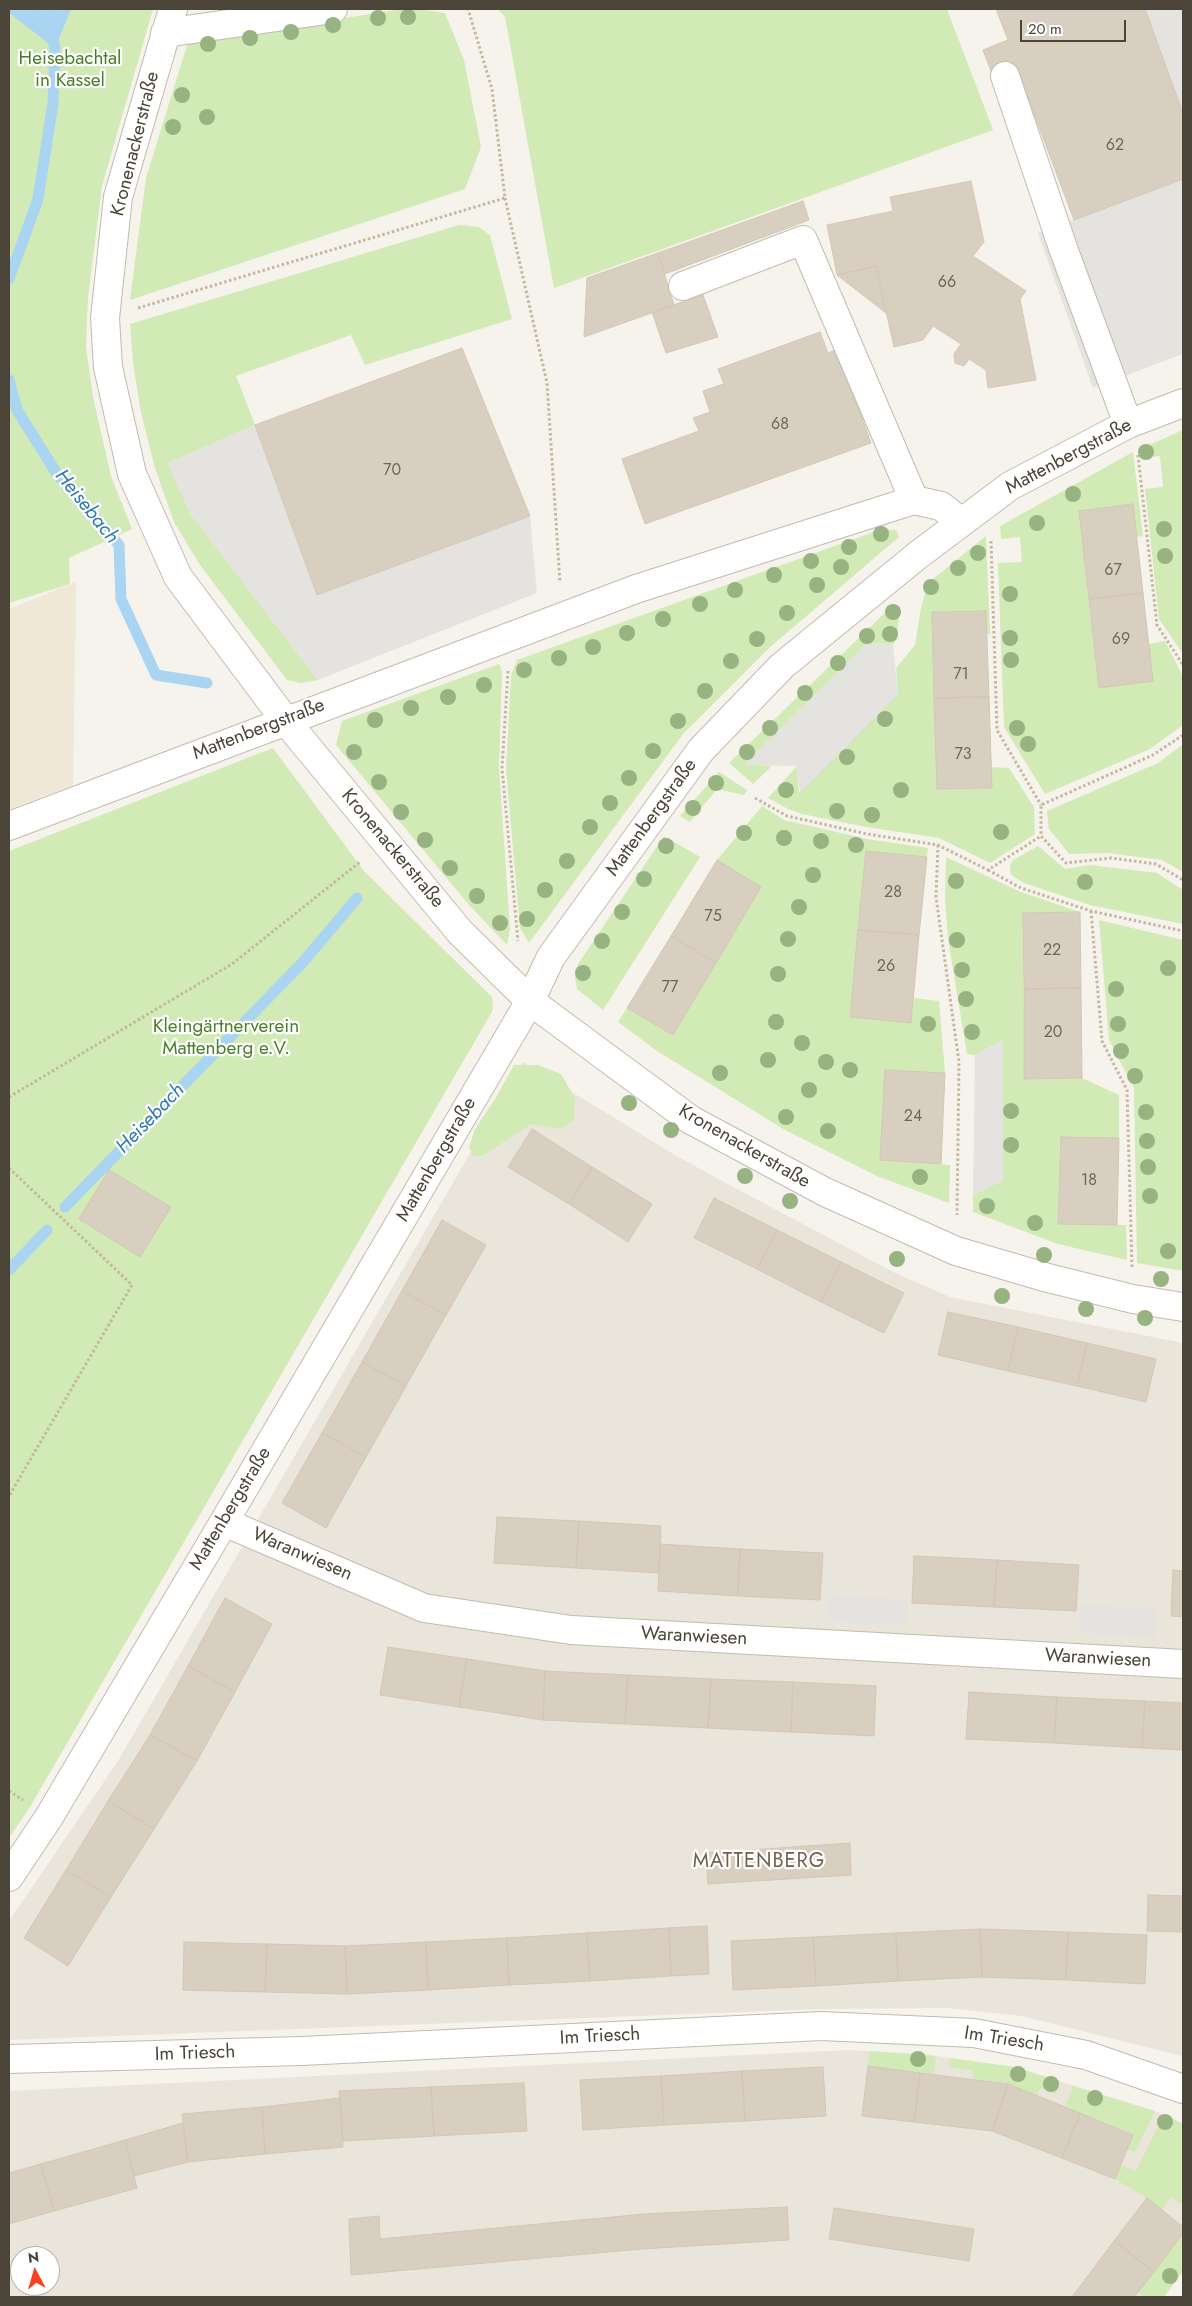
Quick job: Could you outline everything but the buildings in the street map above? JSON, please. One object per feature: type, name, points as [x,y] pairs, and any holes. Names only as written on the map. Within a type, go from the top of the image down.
[{"type":"street","points":[[169,21],[333,9]]},
{"type":"street","name":"Kronenackerstraße","points":[[169,21],[118,196],[105,318],[108,367],[132,474],[178,577],[285,720],[460,932],[530,1001],[691,1120],[825,1192],[956,1251],[1048,1278],[1133,1299],[1183,1307]]},
{"type":"street","points":[[1006,76],[1063,248],[1128,424]]},
{"type":"street","points":[[683,286],[803,240],[914,500],[941,506],[961,522]]},
{"type":"street","name":"Mattenbergstraße","points":[[9,1877],[49,1817],[224,1522],[530,1001],[551,957],[701,750],[782,666],[989,500],[1010,486],[1128,424],[1183,403]]},
{"type":"street","name":"Mattenbergstraße","points":[[9,826],[285,720],[636,589],[914,500]]},
{"type":"street","name":"Waranwiesen","points":[[224,1522],[424,1608],[562,1628],[1183,1664]]},
{"type":"street","name":"Im Triesch","points":[[9,2059],[302,2051],[828,2027],[974,2033],[1086,2055],[1183,2089]]},
{"type":"path","points":[[468,9],[492,89],[506,198],[547,383],[562,616]]},
{"type":"path","points":[[105,318],[506,198]]},
{"type":"path","points":[[1128,424],[1137,454],[1157,625],[1183,665]]},
{"type":"path","points":[[989,500],[998,730],[1041,805],[1041,836],[1066,862],[1111,858],[1156,864],[1183,880]]},
{"type":"path","points":[[508,667],[502,768],[515,928],[519,946]]},
{"type":"path","points":[[1041,805],[1153,755],[1183,735]]},
{"type":"path","points":[[756,798],[787,816],[867,834],[938,845],[1021,888],[1091,911],[1183,931]]},
{"type":"path","points":[[988,870],[1041,836]]},
{"type":"path","points":[[938,845],[936,896],[959,1062],[956,1251]]},
{"type":"path","points":[[9,1097],[232,964],[362,861]]},
{"type":"path","points":[[1091,911],[1102,1042],[1127,1090],[1133,1299]]},
{"type":"path","points":[[9,1168],[132,1285],[9,1496]]},
{"type":"shaded area","points":[[1145,9],[1183,9],[1183,113]]},
{"type":"shaded area","points":[[1183,179],[1183,354],[1093,388],[1038,233]]},
{"type":"shaded area","points":[[255,425],[317,595],[530,516],[537,593],[318,680],[190,513],[167,463]]},
{"type":"shaded area","points":[[76,582],[73,785],[9,809],[9,609]]},
{"type":"shaded area","points":[[867,643],[893,644],[898,694],[800,793],[797,766],[744,765]]},
{"type":"shaded area","points":[[1003,1041],[1003,1180],[973,1195],[975,1055]]},
{"type":"shaded area","points":[[523,1062],[675,1155],[724,1182],[893,1272],[950,1297],[1183,1343],[1183,2056],[1021,2016],[947,2008],[822,2009],[9,2040],[9,1921],[118,1761]]},
{"type":"shaded area","points":[[828,1595],[908,1599],[906,1626],[826,1621]]},
{"type":"shaded area","points":[[1080,1604],[1158,1609],[1156,1638],[1079,1633]]},
{"type":"shaded area","points":[[848,2050],[923,2054],[1014,2067],[1155,2111],[1183,2124],[1183,2271],[1164,2297],[9,2297],[9,2091]]},
{"type":"green space","name":"Heisebachtal in Kassel","points":[[9,9],[153,9],[102,186],[88,297],[86,347],[93,397],[111,476],[132,529],[69,558],[70,584],[9,603]]},
{"type":"green space","points":[[403,9],[419,9],[445,13],[464,60],[481,147],[465,189],[130,300],[146,178],[188,42]]},
{"type":"green space","points":[[498,9],[947,9],[993,130],[554,288],[505,17]]},
{"type":"green space","points":[[459,225],[479,227],[490,235],[512,319],[365,365],[351,335],[236,376],[255,425],[168,463],[190,513],[318,680],[301,683],[287,680],[200,565],[174,522],[155,468],[141,413],[133,363],[130,324]]},
{"type":"green space","points":[[1183,430],[1183,654],[1159,619],[1145,489],[1163,487],[1160,456],[1141,458],[1140,449]]},
{"type":"green space","points":[[1133,452],[1143,536],[1136,537],[1132,504],[1079,511],[1099,687],[1152,681],[1148,644],[1165,641],[1183,677],[1183,725],[1150,749],[1045,794],[1004,727],[998,563],[1022,562],[1020,537],[1001,539],[1000,526]]},
{"type":"green space","points":[[882,529],[896,530],[899,537],[769,648],[683,734],[529,943],[520,928],[506,769],[511,675],[517,660]]},
{"type":"green space","points":[[986,536],[990,634],[987,634],[986,611],[932,612],[937,789],[991,788],[991,767],[1009,768],[1034,807],[1035,834],[990,863],[939,838],[866,827],[802,814],[768,798],[797,766],[799,792],[898,694],[896,668],[915,645],[921,608],[928,583]]},
{"type":"green space","points":[[894,604],[900,607],[897,640],[893,644],[867,643],[745,764],[772,766],[753,784],[729,763]]},
{"type":"green space","points":[[499,664],[502,672],[499,767],[510,929],[507,945],[469,905],[336,745],[342,721]]},
{"type":"green space","points":[[1183,744],[1183,872],[1162,860],[1108,853],[1069,854],[1049,829],[1047,811],[1158,763]]},
{"type":"green space","name":"Kleingärtnerverein Mattenberg e.V.","points":[[273,748],[364,871],[492,997],[493,1010],[30,1807],[9,1838],[9,851]]},
{"type":"green space","points":[[719,772],[747,790],[744,795],[717,789],[690,822],[680,816]]},
{"type":"green space","points":[[762,806],[784,820],[867,839],[928,848],[927,857],[866,851],[850,1017],[911,1023],[914,998],[939,1001],[945,1073],[885,1070],[881,1160],[950,1165],[949,1203],[877,1176],[785,1130],[657,1051],[618,1022],[627,1008],[673,1034],[761,887],[717,860]]},
{"type":"green space","points":[[664,836],[700,857],[603,1010],[577,989],[575,976],[578,964]]},
{"type":"green space","points":[[1038,846],[1065,869],[1090,865],[1157,873],[1183,890],[1183,924],[1090,905],[1024,883],[1011,875],[1010,866],[1013,860]]},
{"type":"green space","points":[[946,857],[1021,892],[1080,912],[1023,913],[1024,1079],[1082,1078],[1119,1095],[1119,1138],[1061,1137],[1058,1224],[1126,1225],[1127,1260],[1058,1244],[973,1212],[973,1195],[1003,1180],[1002,1041],[975,1055],[967,1054],[948,939],[945,898]]},
{"type":"green space","points":[[1099,920],[1183,940],[1183,1271],[1137,1263],[1134,1088],[1109,1040]]},
{"type":"green space","points":[[514,1065],[538,1065],[561,1074],[575,1098],[574,1120],[561,1129],[531,1124],[482,1156],[474,1156],[469,1148],[475,1129]]},
{"type":"green space","points":[[870,2051],[936,2056],[934,2074],[868,2066]]},
{"type":"green space","points":[[950,2058],[1014,2067],[1060,2081],[1056,2094],[1040,2088],[1037,2096],[1008,2084],[973,2079],[973,2071],[949,2067]]},
{"type":"green space","points":[[1073,2086],[1155,2111],[1135,2152],[1127,2149],[1133,2134],[1065,2107]]},
{"type":"green space","points":[[1164,2114],[1183,2124],[1183,2205],[1171,2197],[1162,2210],[1147,2198],[1115,2179],[1121,2165],[1136,2171]]},
{"type":"green space","points":[[1183,2233],[1183,2271],[1164,2297],[1145,2297],[1138,2292]]},
{"type":"water","points":[[9,9],[71,9],[55,48],[9,13]]},
{"type":"waterway","name":"Heisebach","points":[[9,279],[38,199],[53,103],[55,48],[42,9]]},
{"type":"waterway","name":"Heisebach","points":[[9,380],[17,410],[57,474],[119,545],[121,599],[156,675],[207,683]]},
{"type":"waterway","name":"Heisebach","points":[[65,1207],[303,962],[357,898]]},
{"type":"waterway","name":"Heisebach","points":[[9,1270],[47,1230]]},
{"type":"district","name":"MATTENBERG","points":[[759,1862]]}]
